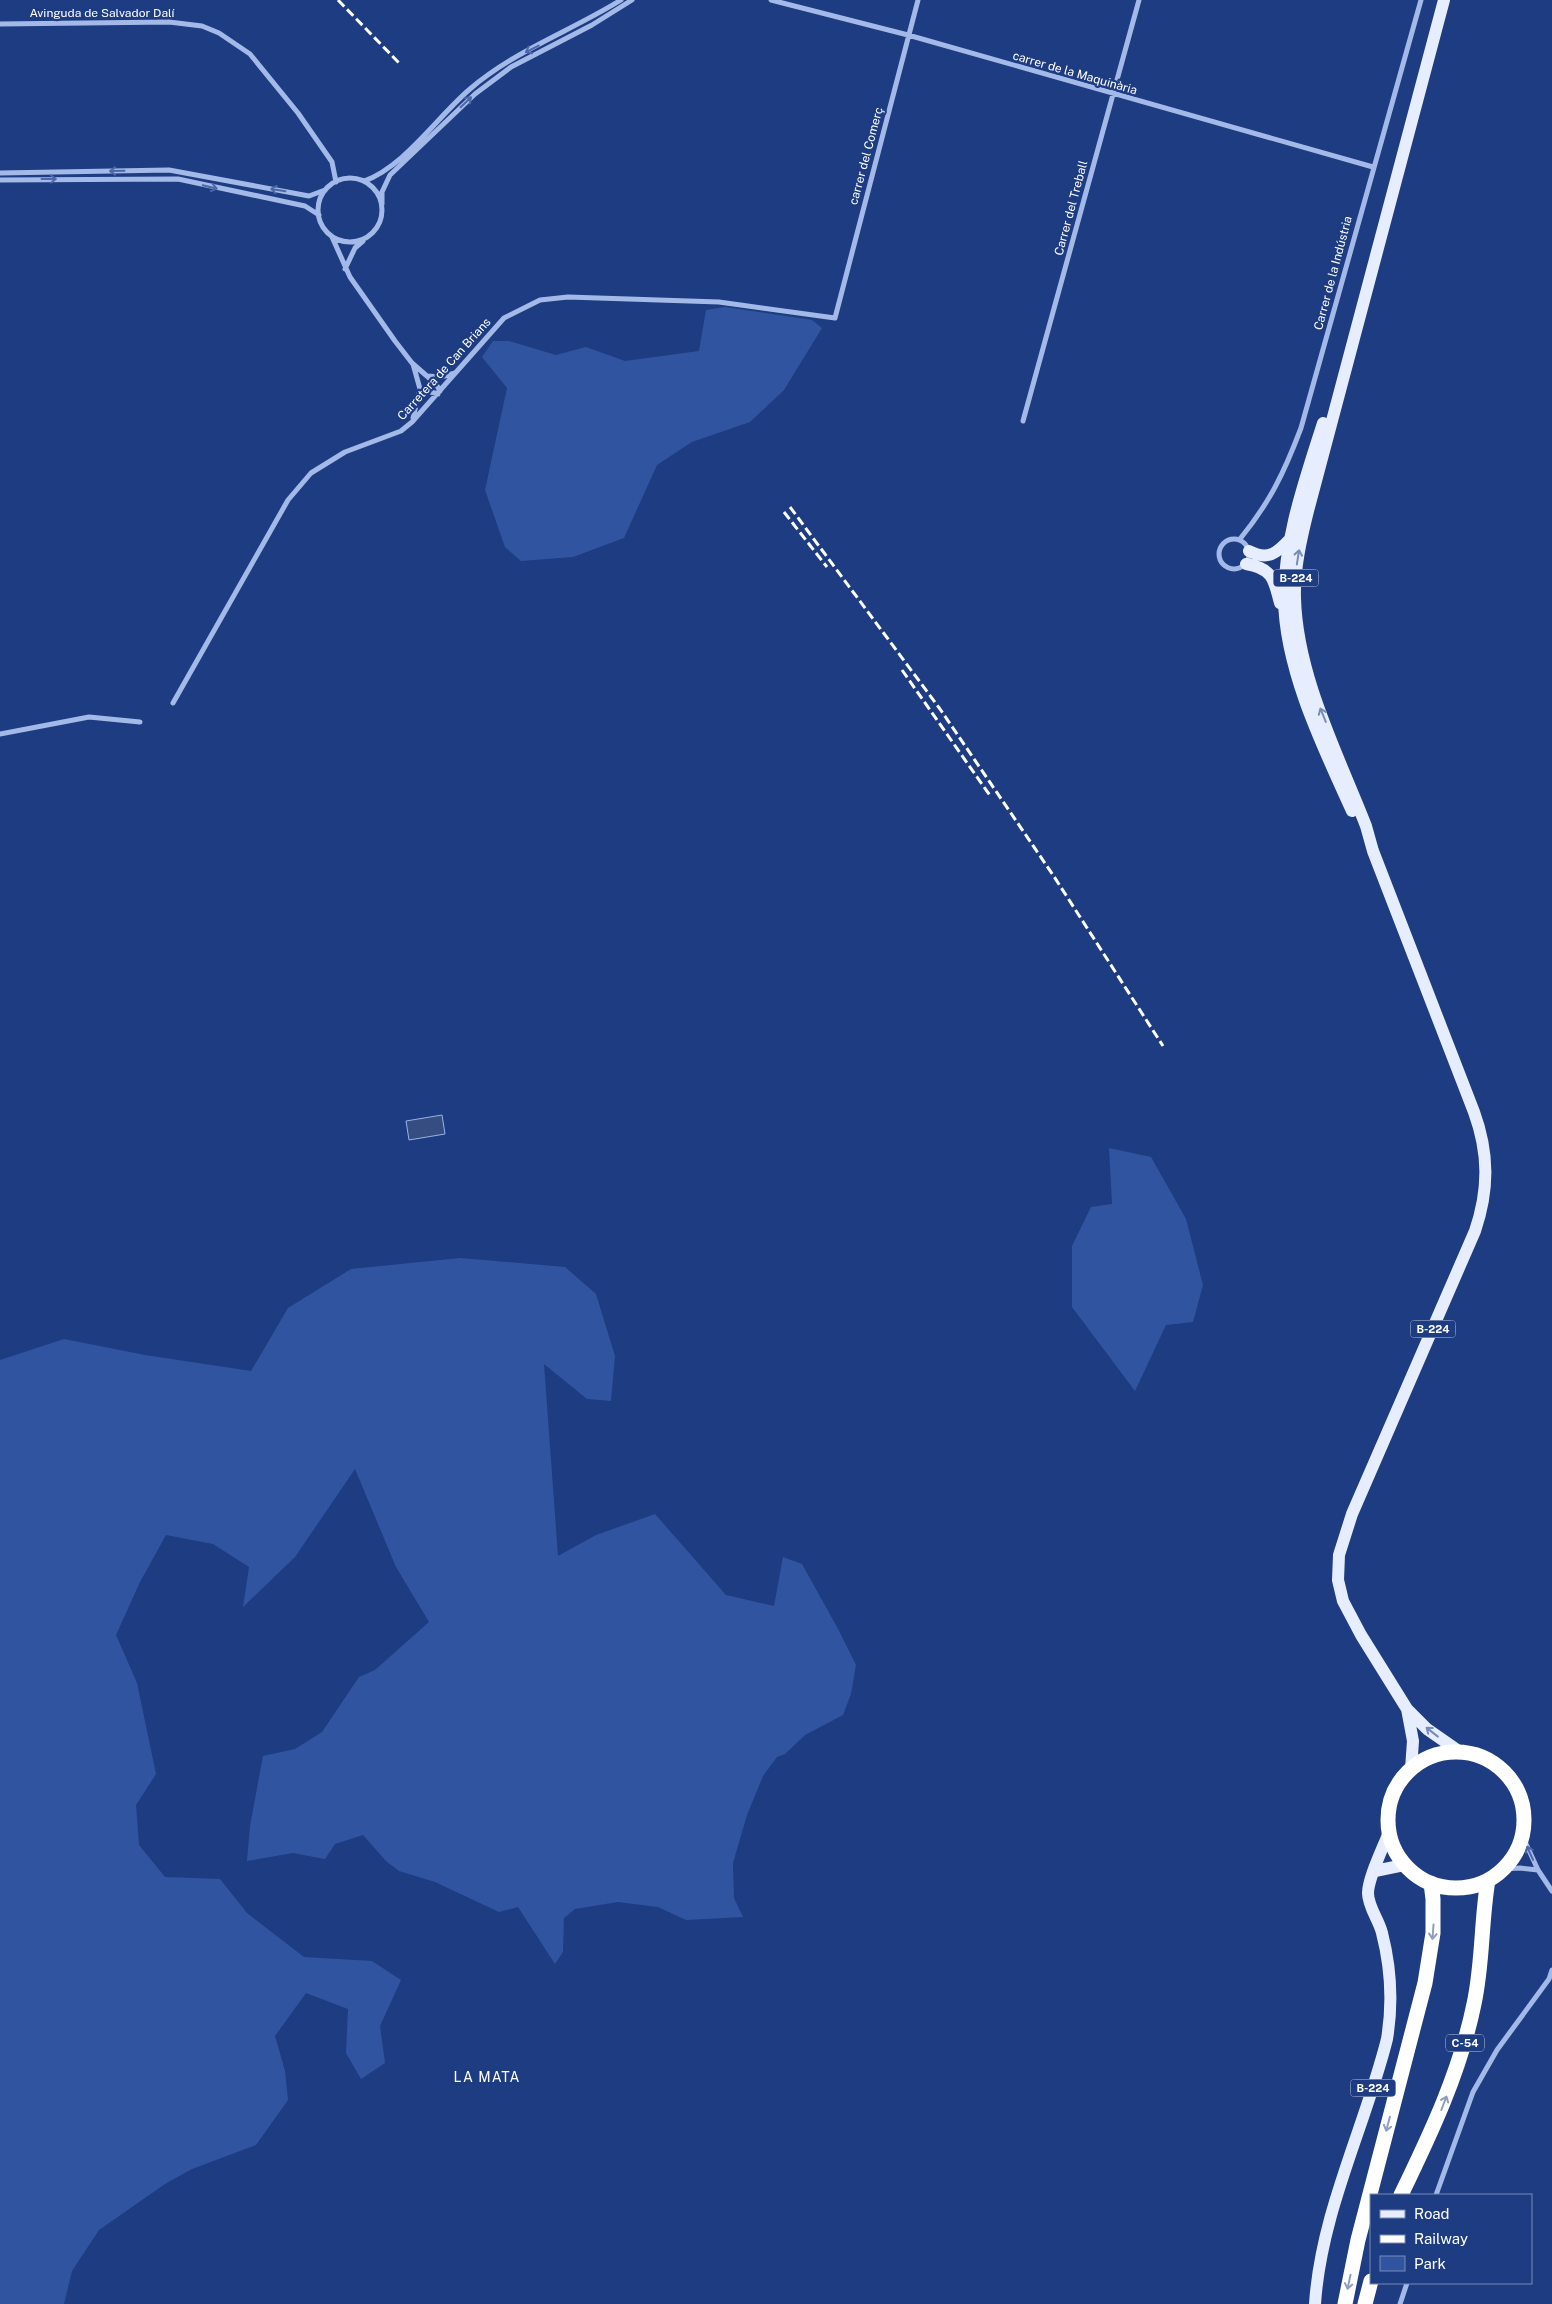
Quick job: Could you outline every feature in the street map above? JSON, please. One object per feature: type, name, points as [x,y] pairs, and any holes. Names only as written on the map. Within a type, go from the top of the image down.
[{"type":"highway","name":"B-224","points":[[1460,1752],[1488,1760],[1510,1779],[1520,1796],[1524,1816],[1522,1835],[1515,1853],[1504,1868],[1488,1880],[1470,1887],[1450,1888],[1431,1883],[1416,1876],[1404,1865],[1394,1850],[1389,1832],[1388,1815],[1392,1797],[1399,1782],[1411,1769],[1434,1756],[1460,1752]]},
{"type":"highway","name":"C-54","points":[[1401,2194],[1443,2108],[1461,2056],[1475,2003],[1488,1880]]},
{"type":"highway","points":[[1346,2304],[1360,2231],[1425,1983],[1434,1933],[1434,1899],[1431,1883]]},
{"type":"highway","points":[[1365,2304],[1370,2284]]},
{"type":"main road","name":"B-224","points":[[1444,0],[1356,325],[1351,354],[1301,538],[1295,596],[1298,637],[1306,668],[1366,826],[1373,850],[1481,1130],[1486,1162],[1482,1210],[1471,1242],[1344,1532],[1338,1568],[1338,1580],[1343,1601],[1361,1635],[1407,1709],[1427,1729],[1460,1752]]},
{"type":"main road","name":"B-224","points":[[1356,325],[1305,479],[1290,539],[1285,577],[1286,623],[1295,665],[1307,705],[1352,812],[1373,850]]},
{"type":"main road","points":[[1249,551],[1266,556],[1273,555],[1290,539]]},
{"type":"main road","points":[[1246,564],[1268,572],[1274,581],[1286,623]]},
{"type":"main road","name":"B-224","points":[[1407,1709],[1413,1741],[1411,1769]]},
{"type":"main road","name":"B-224","points":[[1315,2304],[1316,2285],[1329,2226],[1381,2062],[1391,2012],[1388,1963],[1382,1931],[1368,1894],[1370,1879],[1375,1871],[1389,1832]]},
{"type":"main road","points":[[1375,1871],[1404,1865]]},
{"type":"street","points":[[0,173],[169,170],[309,196],[345,179],[364,181],[386,171],[470,89],[509,61],[590,20],[621,0]]},
{"type":"street","points":[[345,269],[355,248],[377,228],[382,216],[382,192],[390,175],[475,94],[512,67],[592,25],[632,0]]},
{"type":"street","name":"carrer de la Maquinària","points":[[771,0],[908,36],[1373,167]]},
{"type":"street","name":"carrer del Comerç","points":[[835,318],[918,0]]},
{"type":"street","name":"Carrer del Treball","points":[[1023,422],[1139,0]]},
{"type":"street","name":"Carrer de la Indústria","points":[[1240,539],[1267,503],[1285,471],[1301,428],[1421,0]]},
{"type":"street","name":"Avinguda de Salvador Dalí","points":[[0,24],[169,22],[202,26],[219,33],[250,54],[298,113],[332,162],[336,182]]},
{"type":"street","points":[[0,180],[178,179],[305,206],[319,215]]},
{"type":"street","points":[[364,181],[375,191],[382,204]]},
{"type":"street","points":[[325,190],[319,202],[319,215],[323,228],[332,237],[344,242],[357,242],[369,236]]},
{"type":"street","points":[[332,237],[345,269],[412,363],[428,376],[439,393]]},
{"type":"street","name":"Carretera de Can Brians","points":[[173,703],[288,500],[311,472],[345,452],[401,431],[439,393],[504,318],[540,300],[568,297],[718,302],[835,318]]},
{"type":"street","points":[[412,363],[420,388],[417,409],[412,422]]},
{"type":"street","points":[[428,376],[441,377],[456,372]]},
{"type":"street","points":[[420,388],[439,393]]},
{"type":"street","points":[[1230,538],[1240,539],[1249,551],[1246,564],[1239,568],[1230,569],[1222,563],[1219,554],[1222,544],[1230,538]]},
{"type":"street","points":[[0,734],[89,718],[140,722]]},
{"type":"street","points":[[1522,1835],[1538,1870],[1552,1891]]},
{"type":"street","points":[[1504,1868],[1538,1870]]},
{"type":"street","points":[[1436,2194],[1473,2092],[1497,2050],[1549,1979],[1552,1970]]},
{"type":"street","points":[[1400,2304],[1407,2284]]},
{"type":"green space","points":[[725,307],[812,320],[822,328],[784,390],[750,422],[692,442],[657,465],[624,538],[573,557],[521,561],[505,547],[485,490],[507,388],[482,357],[493,341],[509,341],[556,355],[586,347],[625,361],[699,351],[706,310]]},
{"type":"green space","points":[[1109,1148],[1151,1157],[1186,1219],[1203,1285],[1193,1322],[1166,1325],[1135,1391],[1072,1307],[1072,1246],[1091,1207],[1112,1204]]},
{"type":"green space","points":[[460,1258],[565,1267],[596,1294],[615,1356],[611,1401],[587,1399],[544,1364],[558,1556],[596,1535],[655,1514],[726,1595],[774,1606],[783,1557],[802,1564],[856,1665],[851,1694],[843,1715],[805,1735],[785,1754],[777,1757],[763,1776],[747,1815],[733,1863],[734,1898],[743,1917],[686,1920],[658,1907],[618,1902],[575,1909],[564,1918],[563,1952],[555,1964],[518,1907],[499,1912],[435,1882],[399,1871],[386,1861],[363,1835],[335,1844],[325,1859],[293,1853],[247,1861],[250,1826],[263,1756],[295,1749],[322,1732],[359,1677],[375,1670],[429,1622],[396,1567],[355,1469],[295,1557],[243,1607],[249,1567],[213,1544],[166,1535],[140,1582],[116,1635],[137,1683],[156,1774],[136,1805],[139,1845],[165,1877],[220,1879],[247,1913],[304,1957],[372,1961],[401,1980],[380,2026],[385,2063],[361,2079],[346,2053],[348,2009],[306,1993],[275,2036],[285,2071],[288,2100],[256,2145],[192,2169],[165,2184],[99,2230],[72,2271],[64,2304],[0,2304],[0,1360],[64,1339],[145,1355],[251,1371],[288,1308],[351,1269]]},
{"type":"shaded area","points":[[442,1115],[445,1134],[409,1140],[406,1121]]},
{"type":"railway","points":[[338,0],[400,64]]},
{"type":"railway","points":[[790,507],[940,709],[1053,875],[1163,1046]]},
{"type":"railway","points":[[784,512],[827,567]]},
{"type":"railway","points":[[902,670],[991,797]]},
{"type":"district","name":"LA MATA","points":[[487,2077]]}]
